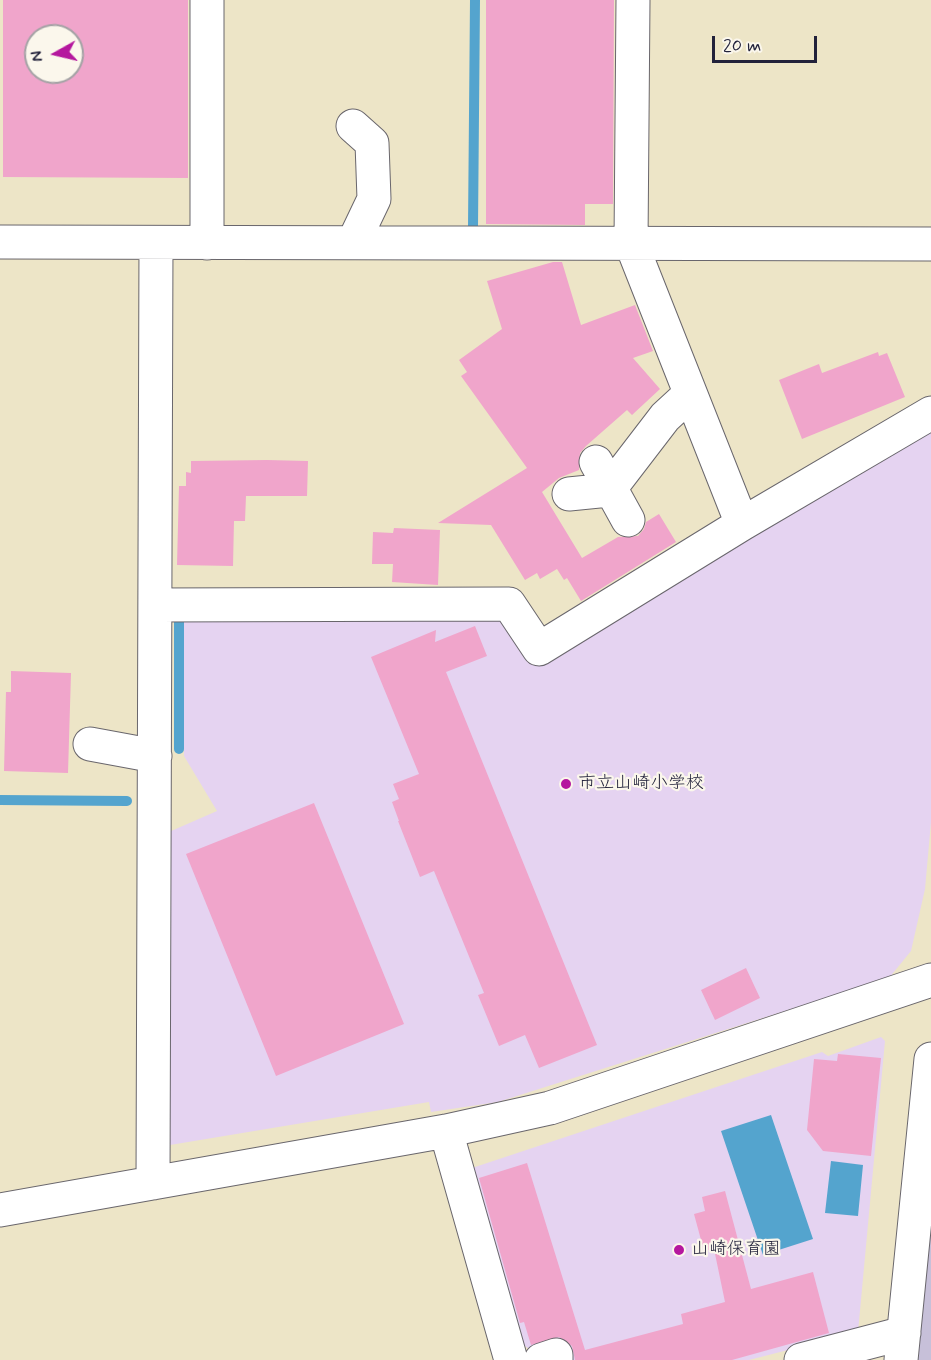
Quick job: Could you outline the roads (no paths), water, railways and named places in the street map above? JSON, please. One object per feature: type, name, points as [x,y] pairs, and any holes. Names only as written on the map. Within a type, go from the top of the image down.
[{"type":"street","points":[[207,0],[207,243]]},
{"type":"street","points":[[633,0],[631,243],[742,524]]},
{"type":"street","points":[[353,126],[372,143],[374,199],[353,243]]},
{"type":"street","points":[[0,243],[931,244]]},
{"type":"street","points":[[153,1183],[156,243]]},
{"type":"street","points":[[568,494],[603,476],[690,394]]},
{"type":"street","points":[[155,605],[509,604],[539,649],[742,524],[931,413]]},
{"type":"street","points":[[603,476],[628,520]]},
{"type":"street","points":[[90,744],[155,756]]},
{"type":"street","points":[[0,1210],[446,1131],[550,1108],[931,980]]},
{"type":"street","points":[[801,1360],[903,1347],[931,1059]]},
{"type":"street","points":[[446,1131],[511,1360]]},
{"type":"street","points":[[541,1360],[556,1355],[556,1360]]},
{"type":"water","points":[[771,1115],[813,1239],[763,1255],[721,1131]]},
{"type":"water","points":[[831,1161],[863,1165],[858,1216],[825,1213]]},
{"type":"waterway","points":[[473,227],[475,0]]},
{"type":"waterway","points":[[179,749],[179,616],[186,616]]},
{"type":"waterway","points":[[0,800],[127,801]]},
{"type":"place","name":"市立山崎小学校","points":[[566,784]]},
{"type":"place","name":"山崎保育園","points":[[679,1250]]}]
